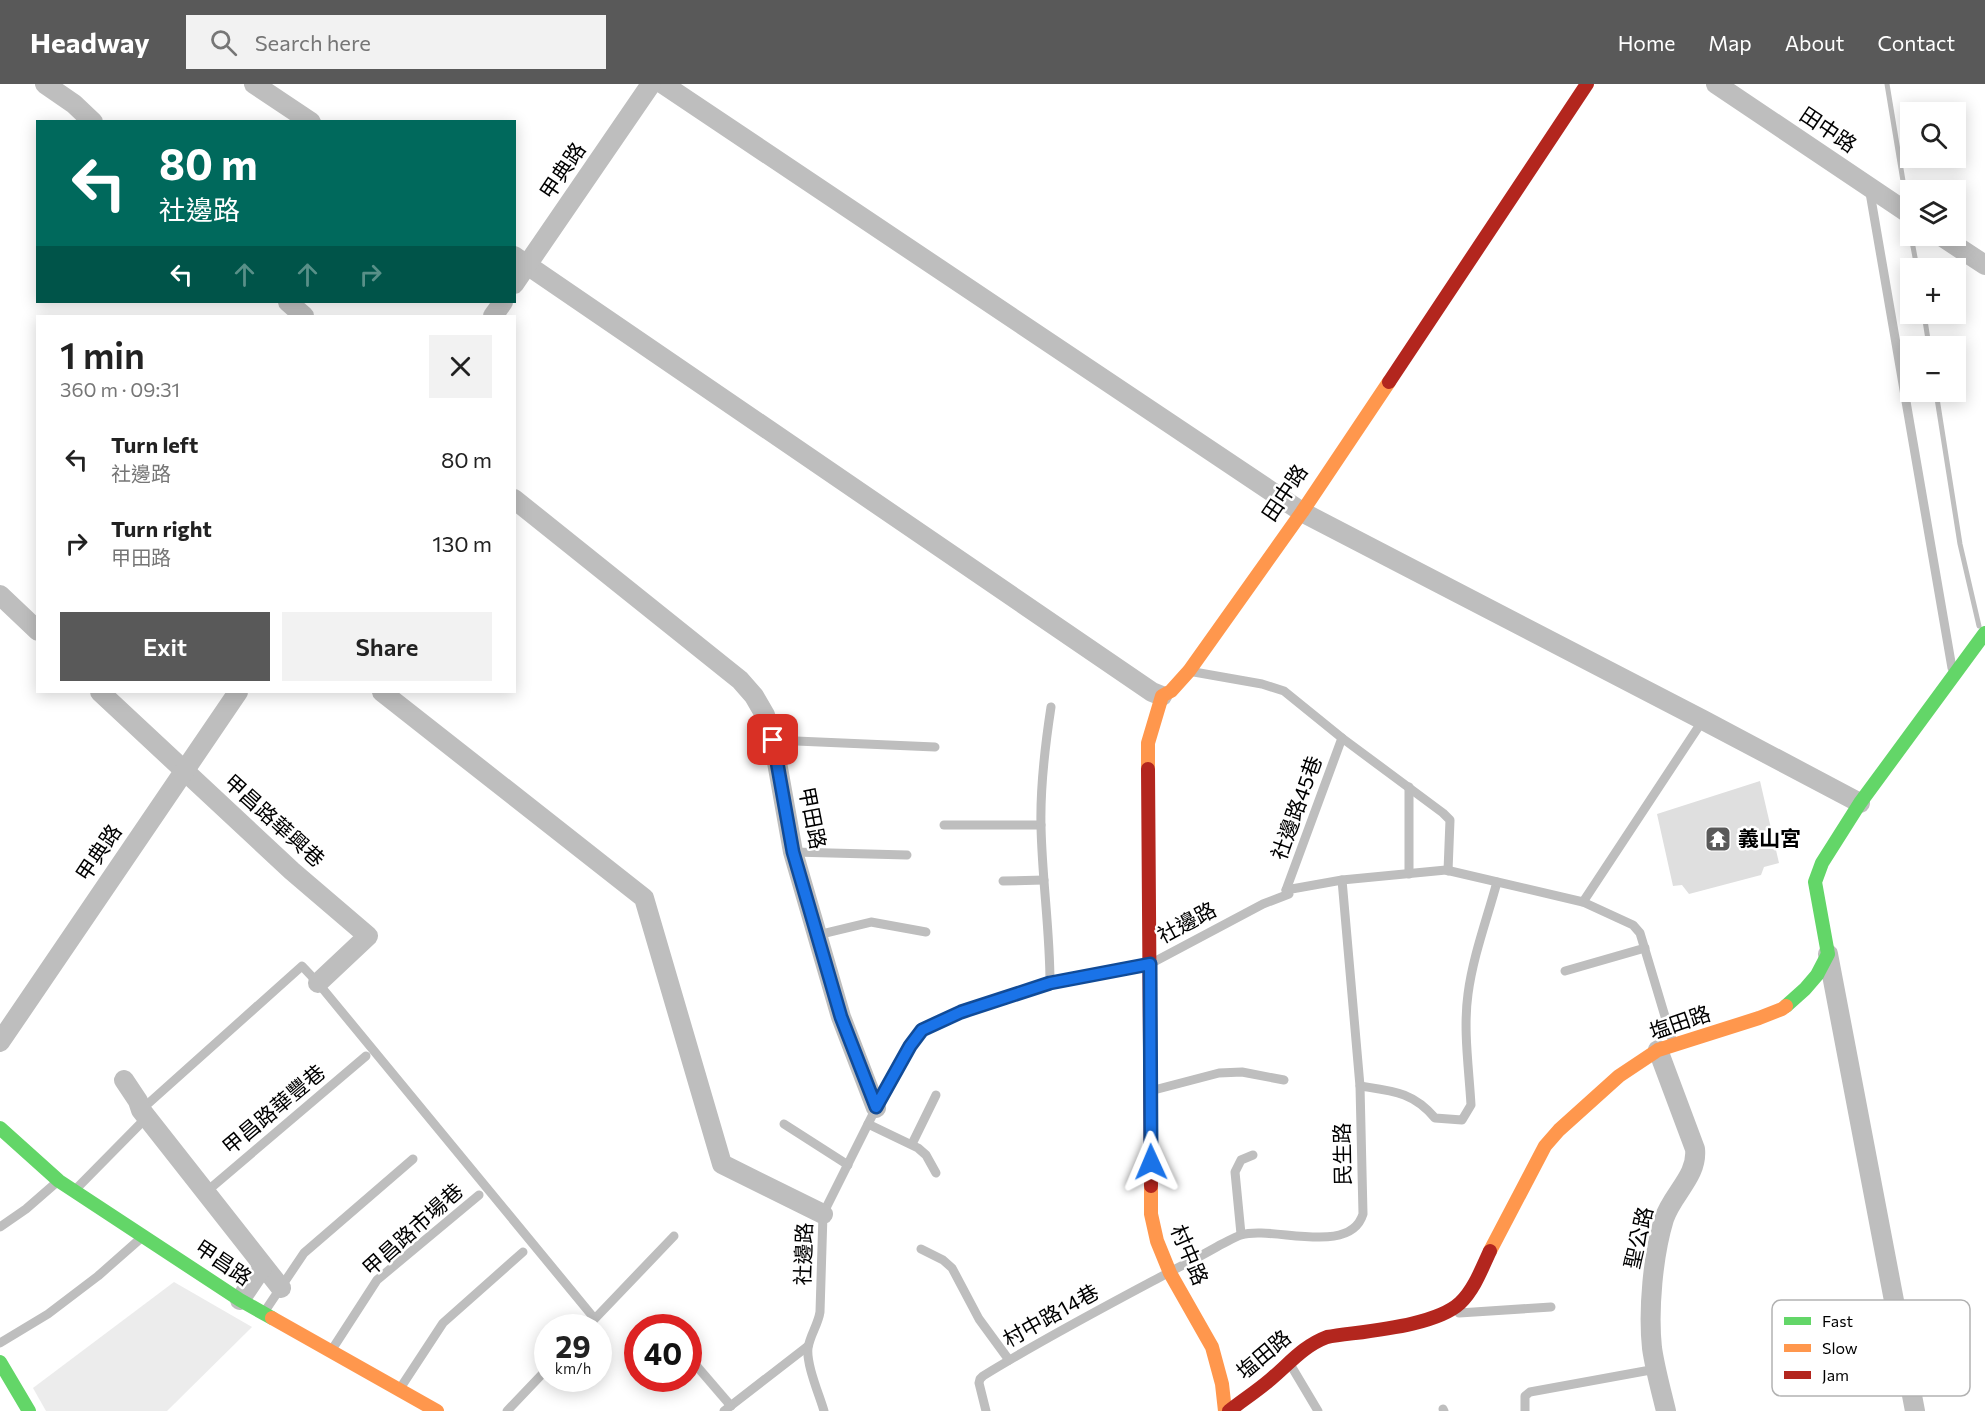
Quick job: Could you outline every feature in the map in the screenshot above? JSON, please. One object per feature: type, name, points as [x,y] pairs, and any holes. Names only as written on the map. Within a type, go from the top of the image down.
[{"type":"street","points":[[45,84],[74,104],[91,120]]},
{"type":"street","points":[[254,84],[308,120]]},
{"type":"street","name":"甲典路","points":[[516,277],[521,260],[651,84]]},
{"type":"street","points":[[663,84],[1302,512],[1860,804]]},
{"type":"street","name":"田中路","points":[[1162,696],[1171,691],[1189,671],[1302,512],[1587,84]]},
{"type":"street","name":"田中路","points":[[1716,84],[1900,208]]},
{"type":"street","points":[[1956,246],[1985,265]]},
{"type":"street","points":[[521,260],[1152,692],[1162,696],[1148,743],[1150,964]]},
{"type":"street","points":[[289,303],[303,315]]},
{"type":"street","name":"甲田路","points":[[516,501],[740,680],[754,696],[765,715],[773,740],[793,852],[872,1116]]},
{"type":"street","points":[[0,595],[36,629]]},
{"type":"street","points":[[1894,1300],[1815,882],[1822,862],[1860,804],[1985,633]]},
{"type":"street","name":"甲昌路華興巷","points":[[101,693],[292,871],[368,936],[318,983]]},
{"type":"street","name":"甲典路","points":[[0,1042],[237,693]]},
{"type":"street","points":[[383,693],[644,898],[722,1164],[823,1214]]},
{"type":"street","name":"塩田路","points":[[1227,1411],[1314,1341],[1422,1322],[1445,1314],[1461,1302],[1470,1290],[1545,1146],[1559,1131],[1619,1076],[1666,1048],[1758,1014],[1782,1009],[1817,975],[1828,954]]},
{"type":"street","name":"村中路","points":[[1150,964],[1151,1214],[1156,1241],[1170,1272],[1212,1347],[1227,1411]]},
{"type":"street","name":"聖公路","points":[[1666,1048],[1696,1159],[1694,1167],[1665,1218],[1658,1249],[1651,1303],[1652,1346],[1666,1411]]},
{"type":"street","points":[[124,1080],[144,1113],[281,1288]]},
{"type":"street","name":"甲昌路","points":[[0,1128],[58,1181],[144,1235],[240,1300],[330,1353],[437,1411]]},
{"type":"street","points":[[240,1300],[263,1266]]},
{"type":"street","points":[[0,1362],[29,1411]]},
{"type":"street","points":[[1912,1396],[1915,1411]]},
{"type":"lane","points":[[1876,192],[1953,676]]},
{"type":"lane","points":[[1189,671],[1262,684],[1284,692],[1409,787],[1450,819],[1448,871]]},
{"type":"lane","points":[[1050,983],[1041,825],[1043,763],[1051,707]]},
{"type":"lane","points":[[1583,902],[1703,720]]},
{"type":"lane","name":"社邊路45巷","points":[[1286,890],[1342,738]]},
{"type":"lane","points":[[773,740],[935,747]]},
{"type":"lane","points":[[1409,787],[1409,874]]},
{"type":"lane","points":[[944,825],[1041,825]]},
{"type":"lane","points":[[793,852],[908,855]]},
{"type":"lane","name":"社邊路","points":[[808,1346],[819,1323],[823,1214],[872,1116],[910,1046],[922,1030],[961,1012],[1050,983],[1150,964],[1263,904],[1289,894],[1286,890],[1342,880],[1448,871],[1583,902],[1633,925],[1640,933],[1666,1048]]},
{"type":"lane","points":[[1003,881],[1044,880]]},
{"type":"lane","name":"民生路","points":[[1170,1272],[1241,1234],[1323,1237],[1342,1234],[1356,1228],[1361,1223],[1363,1214],[1360,1086],[1342,880]]},
{"type":"lane","points":[[1360,1086],[1400,1093],[1424,1106],[1435,1118],[1462,1120],[1467,1114],[1471,1105],[1466,1019],[1468,994],[1497,882]]},
{"type":"lane","points":[[817,935],[871,921],[926,932]]},
{"type":"lane","points":[[1565,971],[1645,948]]},
{"type":"lane","points":[[74,1191],[144,1113],[302,966],[591,1314]]},
{"type":"lane","name":"甲昌路華豐巷","points":[[206,1192],[366,1056]]},
{"type":"lane","points":[[1150,1090],[1219,1073],[1242,1072],[1284,1080]]},
{"type":"lane","points":[[912,1144],[936,1095]]},
{"type":"lane","points":[[872,1116],[926,1155],[936,1173]]},
{"type":"lane","points":[[784,1124],[848,1166]]},
{"type":"lane","points":[[1241,1234],[1235,1172],[1241,1160],[1253,1155]]},
{"type":"lane","points":[[263,1314],[304,1253],[413,1159]]},
{"type":"lane","points":[[0,1227],[26,1209],[58,1181]]},
{"type":"lane","name":"甲昌路市場巷","points":[[330,1353],[377,1280],[479,1195]]},
{"type":"lane","points":[[0,1343],[48,1314],[98,1276],[144,1235]]},
{"type":"lane","points":[[598,1314],[674,1236]]},
{"type":"lane","points":[[921,1249],[943,1260],[952,1268],[979,1318],[1009,1360]]},
{"type":"lane","points":[[399,1390],[442,1323],[523,1252]]},
{"type":"lane","name":"村中路14巷","points":[[986,1411],[980,1378],[1170,1272]]},
{"type":"lane","points":[[1445,1314],[1551,1307]]},
{"type":"lane","points":[[702,1375],[727,1408],[808,1346]]},
{"type":"lane","points":[[808,1346],[808,1361],[824,1411]]},
{"type":"lane","points":[[1289,1362],[1318,1411]]},
{"type":"lane","points":[[1525,1411],[1525,1396],[1530,1392],[1656,1369]]},
{"type":"lane","points":[[507,1411],[534,1383]]},
{"type":"shaded area","points":[[174,1282],[252,1327],[167,1411],[46,1411],[33,1388]]},
{"type":"building","name":"義山宮","points":[[1760,781],[1779,863],[1764,867],[1761,875],[1689,894],[1682,885],[1673,886],[1657,814]]},
{"type":"waterway","points":[[1887,84],[1903,180]]},
{"type":"waterway","points":[[1913,246],[1915,258]]},
{"type":"waterway","points":[[1926,324],[1927,336]]},
{"type":"waterway","points":[[1938,402],[1960,544],[1979,626]]},
{"type":"traffic: fast","points":[[1786,1006],[1817,975],[1828,954],[1815,882],[1822,863],[1860,803],[1985,633]]},
{"type":"traffic: fast","points":[[0,1128],[59,1181],[240,1300],[272,1318]]},
{"type":"traffic: fast","points":[[0,1362],[29,1411]]},
{"type":"traffic: slow","points":[[1148,769],[1148,743],[1162,696],[1171,691],[1189,671],[1302,512],[1389,382]]},
{"type":"traffic: slow","points":[[1490,1251],[1545,1146],[1559,1130],[1619,1076],[1658,1050],[1759,1018],[1786,1006]]},
{"type":"traffic: slow","points":[[1151,1186],[1151,1214],[1157,1241],[1170,1273],[1212,1347],[1222,1384],[1225,1411]]},
{"type":"traffic: slow","points":[[272,1318],[437,1411]]},
{"type":"traffic: jam","points":[[1389,382],[1587,84]]},
{"type":"traffic: jam","points":[[1148,769],[1151,1186]]},
{"type":"traffic: jam","points":[[1229,1411],[1266,1383],[1303,1350],[1318,1341],[1327,1337],[1416,1323],[1448,1311],[1460,1303],[1469,1292],[1490,1251]]},
{"type":"place","name":"義山宮","points":[[1718,839]]},
{"type":"route","points":[[773,740],[793,852],[841,1017],[876,1107],[910,1046],[922,1030],[961,1012],[1050,983],[1150,964],[1151,1162]]}]
